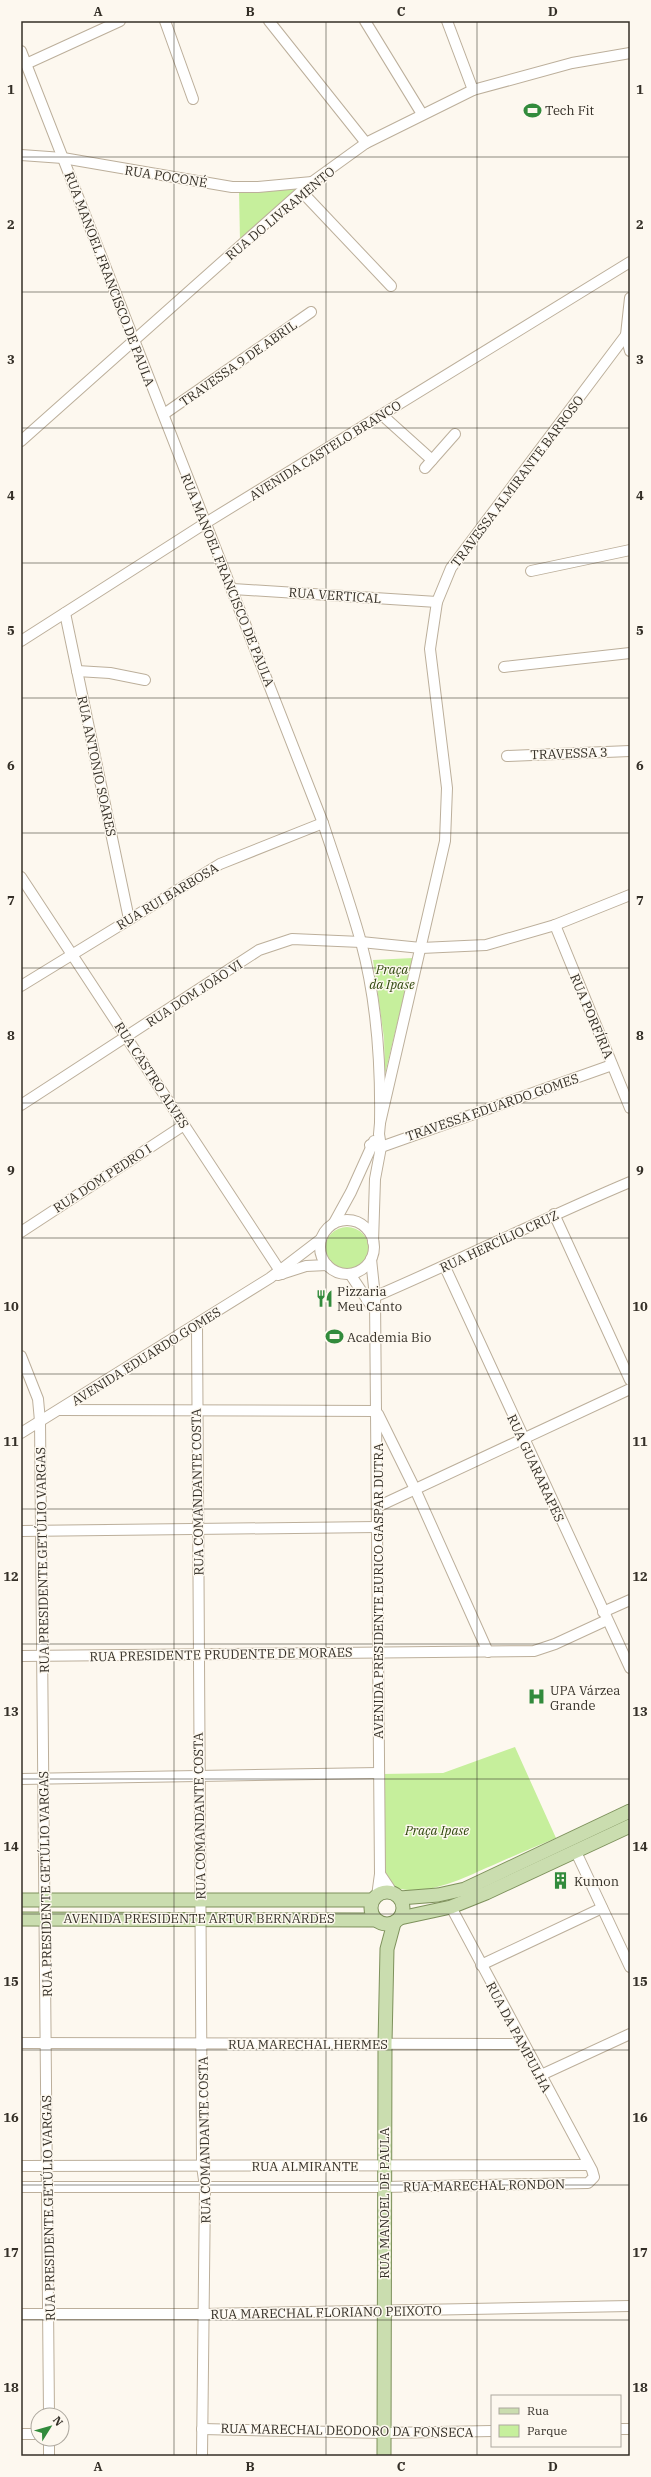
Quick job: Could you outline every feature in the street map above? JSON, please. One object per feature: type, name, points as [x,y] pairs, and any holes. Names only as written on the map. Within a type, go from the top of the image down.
[{"type":"main road","points":[[630,1811],[465,1888],[438,1895],[396,1895],[386,1892],[375,1898],[372,1910],[378,1921],[397,1920],[451,1907],[576,1852],[630,1826]]},
{"type":"main road","points":[[396,1895],[404,1908],[397,1920]]},
{"type":"main road","name":"AVENIDA PRESIDENTE ARTUR BERNARDES","points":[[21,1900],[375,1898]]},
{"type":"main road","name":"AVENIDA PRESIDENTE ARTUR BERNARDES","points":[[21,1919],[200,1918],[378,1921]]},
{"type":"main road","name":"RUA MANOEL DE PAULA","points":[[384,2456],[385,2311],[383,2166],[387,1949],[397,1920]]},
{"type":"main road","name":"RUA MANOEL DE PAULA","points":[[378,1921],[387,1949]]},
{"type":"street","points":[[26,64],[120,21]]},
{"type":"street","points":[[165,21],[193,99]]},
{"type":"street","points":[[269,21],[366,143]]},
{"type":"street","points":[[365,21],[422,114]]},
{"type":"street","points":[[447,21],[473,90]]},
{"type":"street","name":"RUA MANOEL FRANCISCO DE PAULA","points":[[21,51],[164,414],[204,524],[233,589],[323,824],[361,942],[373,997],[380,1059],[380,1123]]},
{"type":"street","name":"RUA DO LIVRAMENTO","points":[[21,441],[312,182],[366,143],[473,90],[572,63],[630,53]]},
{"type":"street","name":"RUA POCONÉ","points":[[21,155],[63,158],[232,187],[258,187],[312,182]]},
{"type":"street","points":[[302,192],[391,286]]},
{"type":"street","name":"AVENIDA CASTELO BRANCO","points":[[21,641],[204,524],[630,262]]},
{"type":"street","points":[[630,298],[626,336],[630,350]]},
{"type":"street","name":"TRAVESSA 9 DE ABRIL","points":[[164,414],[311,312]]},
{"type":"street","name":"TRAVESSA ALMIRANTE BARROSO","points":[[381,1147],[378,1134],[380,1123],[445,841],[447,788],[430,650],[437,602],[451,568],[626,336]]},
{"type":"street","points":[[382,415],[432,460]]},
{"type":"street","points":[[425,468],[455,434]]},
{"type":"street","points":[[531,571],[630,550]]},
{"type":"street","name":"RUA VERTICAL","points":[[233,589],[437,602]]},
{"type":"street","name":"RUA ANTONIO SOARES","points":[[65,613],[129,919]]},
{"type":"street","points":[[504,667],[630,653]]},
{"type":"street","points":[[77,671],[110,673],[145,680]]},
{"type":"street","name":"TRAVESSA 3","points":[[507,756],[630,751]]},
{"type":"street","name":"RUA RUI BARBOSA","points":[[21,986],[220,864],[323,824]]},
{"type":"street","name":"RUA CASTRO ALVES","points":[[21,877],[281,1272]]},
{"type":"street","name":"RUA DOM JOÃO VI","points":[[21,1105],[259,950],[292,939],[361,942],[421,948],[486,946],[555,925],[630,894]]},
{"type":"street","name":"RUA PORFÍRIA","points":[[555,925],[630,1108]]},
{"type":"street","name":"TRAVESSA EDUARDO GOMES","points":[[370,1145],[381,1147],[612,1065]]},
{"type":"street","name":"RUA DOM PEDRO I","points":[[21,1232],[184,1125]]},
{"type":"street","name":"TRAVESSA ALMIRANTE BARROSO","points":[[370,1145],[378,1134]]},
{"type":"street","points":[[370,1145],[351,1192],[334,1223],[324,1232],[321,1239],[320,1253],[327,1265],[338,1272],[350,1274],[366,1266],[371,1259]]},
{"type":"street","points":[[371,1298],[371,1259],[375,1179],[381,1147]]},
{"type":"street","name":"RUA HERCÍLIO CRUZ","points":[[371,1298],[445,1266],[554,1214],[630,1182]]},
{"type":"street","points":[[554,1214],[630,1380]]},
{"type":"street","points":[[334,1223],[348,1220],[362,1224],[371,1235],[373,1242]]},
{"type":"street","name":"AVENIDA EDUARDO GOMES","points":[[21,1433],[281,1272],[321,1239]]},
{"type":"street","points":[[281,1272],[306,1266],[327,1265]]},
{"type":"street","name":"RUA GUARARAPES","points":[[445,1266],[523,1439],[630,1668]]},
{"type":"street","name":"AVENIDA PRESIDENTE EURICO GASPAR DUTRA","points":[[350,1274],[371,1298],[374,1309],[380,1874],[375,1898]]},
{"type":"street","name":"RUA COMANDANTE COSTA","points":[[196,1324],[195,1410],[198,1529],[202,2166],[205,2187],[202,2456]]},
{"type":"street","name":"RUA PRESIDENTE GETÚLIO VARGAS","points":[[21,1356],[38,1399],[40,1421],[47,2042],[49,2407]]},
{"type":"street","points":[[377,1507],[630,1390]]},
{"type":"street","points":[[60,1410],[376,1411],[415,1489],[488,1652]]},
{"type":"street","points":[[21,1531],[377,1527]]},
{"type":"street","name":"RUA PRESIDENTE PRUDENTE DE MORAES","points":[[21,1656],[198,1655],[378,1651],[488,1652],[542,1649],[605,1616],[630,1600]]},
{"type":"street","points":[[21,1779],[379,1773]]},
{"type":"street","points":[[576,1852],[630,1967]]},
{"type":"street","points":[[380,1874],[396,1895]]},
{"type":"street","name":"RUA DA PAMPULHA","points":[[451,1907],[522,2044],[588,2165]]},
{"type":"street","points":[[481,1965],[602,1908]]},
{"type":"street","points":[[539,2076],[630,2034]]},
{"type":"street","name":"RUA MARECHAL HERMES","points":[[21,2042],[202,2044],[522,2044]]},
{"type":"street","name":"RUA ALMIRANTE","points":[[21,2166],[588,2165]]},
{"type":"street","name":"RUA MARECHAL RONDON","points":[[21,2187],[384,2187],[588,2183],[594,2177],[588,2165]]},
{"type":"street","name":"RUA MARECHAL FLORIANO PEIXOTO","points":[[21,2314],[203,2314],[630,2306]]},
{"type":"street","name":"RUA MARECHAL DEODORO DA FONSECA","points":[[202,2428],[384,2433],[491,2431]]},
{"type":"green space","points":[[301,188],[240,241],[239,191]]},
{"type":"green space","name":"Praça da Ipase","points":[[413,958],[385,1074],[384,1038],[373,960]]},
{"type":"green space","points":[[343,1227],[351,1227],[363,1233],[369,1245],[369,1253],[363,1265],[351,1271],[343,1271],[331,1265],[325,1253],[325,1245],[331,1233]]},
{"type":"green space","name":"Praça Ipase","points":[[515,1747],[556,1838],[451,1883],[436,1887],[422,1890],[407,1890],[393,1887],[380,1880],[382,1774],[443,1773]]},
{"type":"place","name":"Tech Fit","points":[[532,110]]},
{"type":"place","name":"Pizzaria Meu Canto","points":[[324,1298]]},
{"type":"place","name":"Academia Bio","points":[[334,1337]]},
{"type":"place","name":"UPA Várzea Grande","points":[[537,1697]]},
{"type":"place","name":"Kumon","points":[[561,1881]]}]
